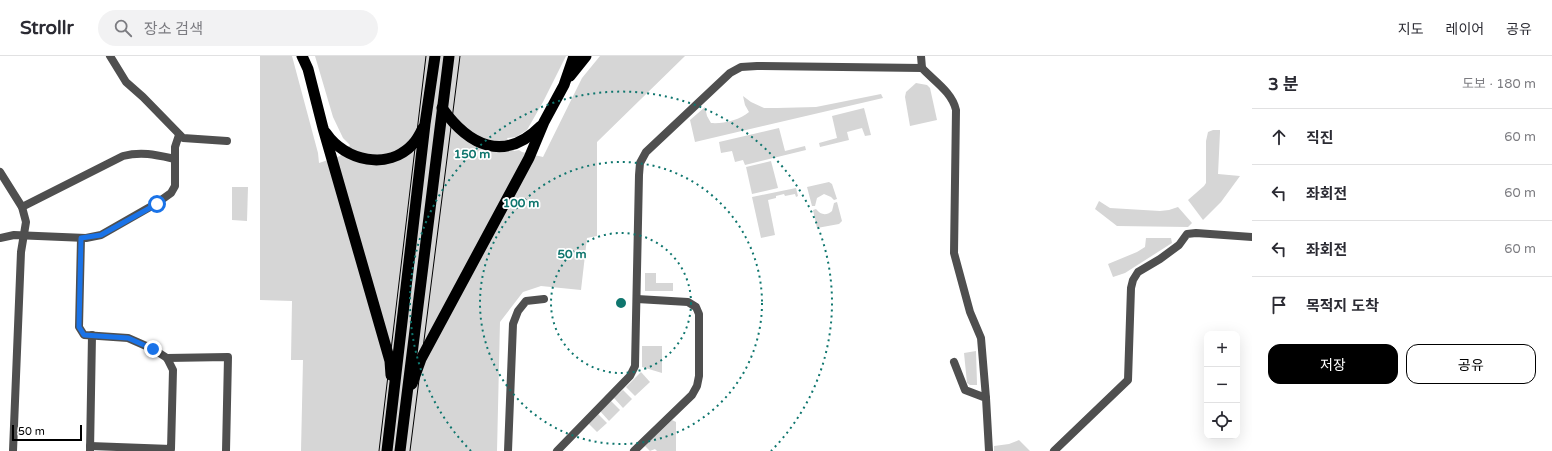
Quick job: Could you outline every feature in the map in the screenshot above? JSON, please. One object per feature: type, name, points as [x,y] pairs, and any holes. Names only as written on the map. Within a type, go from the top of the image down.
[{"type":"highway","points":[[302,56],[308,69]]},
{"type":"highway","points":[[307,56],[308,69],[323,128],[390,361],[392,407]]},
{"type":"highway","points":[[387,451],[425,124],[435,56]]},
{"type":"highway","points":[[400,451],[449,56]]},
{"type":"highway","points":[[564,85],[574,56]]},
{"type":"highway","points":[[405,407],[421,359],[529,158],[544,122],[564,85],[586,56]]},
{"type":"highway","points":[[442,108],[457,127],[472,140],[481,144],[501,146],[510,145],[527,137],[544,122]]},
{"type":"highway","points":[[323,128],[337,146],[353,156],[374,160],[385,160],[405,151],[413,144],[425,124]]},
{"type":"street","points":[[110,56],[126,82],[143,97],[183,138],[227,141]]},
{"type":"street","points":[[921,56],[922,68],[949,95],[954,102],[956,110],[954,253],[970,312],[982,338],[989,451]]},
{"type":"street","points":[[557,451],[633,372],[636,366],[640,163],[646,152],[730,74],[741,67],[922,68]]},
{"type":"street","points":[[0,238],[14,235],[81,238],[101,235],[157,204],[171,193],[175,186],[175,147],[179,135]]},
{"type":"street","points":[[22,207],[123,156],[134,153],[148,153],[175,160]]},
{"type":"street","points":[[0,172],[22,207],[26,222],[21,252],[13,451]]},
{"type":"street","points":[[1054,451],[1128,380],[1131,288],[1133,280],[1138,272],[1160,259],[1179,245],[1186,234],[1196,232],[1252,237]]},
{"type":"street","points":[[81,238],[79,327],[84,335],[92,335],[128,338],[153,349],[167,358],[173,370],[171,450],[90,448],[92,335]]},
{"type":"street","points":[[508,451],[513,324],[518,311],[526,301],[544,298]]},
{"type":"street","points":[[634,451],[692,394],[697,386],[699,376],[700,314],[696,307],[688,302],[637,300]]},
{"type":"street","points":[[167,358],[228,357],[226,451]]},
{"type":"street","points":[[954,362],[965,390],[986,398]]},
{"type":"shaded area","points":[[260,56],[292,56],[318,153],[319,163],[340,156],[350,145],[343,138],[333,117],[315,56],[566,56],[527,130],[516,137],[507,138],[514,151],[519,150],[543,157],[582,78],[600,56],[685,56],[597,142],[597,236],[587,238],[581,290],[541,286],[523,292],[500,322],[497,451],[301,451],[303,360],[291,360],[292,301],[260,300]]},
{"type":"shaded area","points":[[916,83],[927,85],[930,88],[937,120],[910,126],[905,97],[906,92]]},
{"type":"shaded area","points":[[881,94],[883,98],[695,142],[690,120],[705,107],[707,116],[711,123],[726,122],[741,117],[749,112],[745,105],[743,96],[751,102],[764,108],[777,108],[816,107]]},
{"type":"shaded area","points":[[864,108],[871,135],[865,136],[862,128],[847,132],[849,140],[820,147],[819,143],[837,138],[832,116]]},
{"type":"shaded area","points":[[779,128],[785,151],[805,146],[806,150],[745,165],[743,160],[735,162],[732,151],[721,153],[719,142]]},
{"type":"shaded area","points":[[1220,130],[1218,174],[1240,176],[1221,202],[1203,220],[1188,200],[1206,183],[1206,141],[1208,132]]},
{"type":"shaded area","points":[[771,161],[778,188],[752,194],[746,167]]},
{"type":"shaded area","points":[[829,182],[832,184],[837,199],[834,200],[824,194],[817,198],[815,206],[812,206],[807,187]]},
{"type":"shaded area","points":[[232,187],[248,187],[247,221],[232,220]]},
{"type":"shaded area","points":[[796,188],[798,196],[796,197],[795,194],[785,196],[784,194],[768,200],[775,235],[761,238],[752,197]]},
{"type":"shaded area","points":[[1099,201],[1110,208],[1160,211],[1178,207],[1192,223],[1188,227],[1117,226],[1095,209]]},
{"type":"shaded area","points":[[837,202],[842,221],[839,224],[817,228],[813,210],[816,209],[822,214],[828,214],[832,211],[834,203]]},
{"type":"shaded area","points":[[1146,238],[1171,238],[1172,243],[1125,273],[1113,277],[1108,264],[1137,252],[1145,247]]},
{"type":"shaded area","points":[[645,273],[656,273],[656,283],[673,283],[673,291],[645,291]]},
{"type":"shaded area","points":[[642,346],[662,346],[662,373],[642,367]]},
{"type":"shaded area","points":[[976,351],[977,385],[970,385],[967,383],[964,353]]},
{"type":"shaded area","points":[[641,372],[650,382],[635,396],[626,387]]},
{"type":"shaded area","points":[[623,390],[632,399],[623,408],[614,398]]},
{"type":"shaded area","points":[[611,401],[620,410],[609,421],[600,411]]},
{"type":"shaded area","points":[[598,414],[607,423],[597,432],[588,423]]},
{"type":"shaded area","points":[[672,420],[676,422],[676,451],[657,451],[655,449],[650,451],[645,446]]},
{"type":"shaded area","points":[[1019,440],[1030,451],[994,451],[994,446],[1009,444]]},
{"type":"tram line","points":[[379,451],[426,56]]},
{"type":"tram line","points":[[410,451],[460,56]]},
{"type":"route","points":[[153,349],[128,338],[84,335],[79,327],[81,238],[101,235],[157,204]]}]
